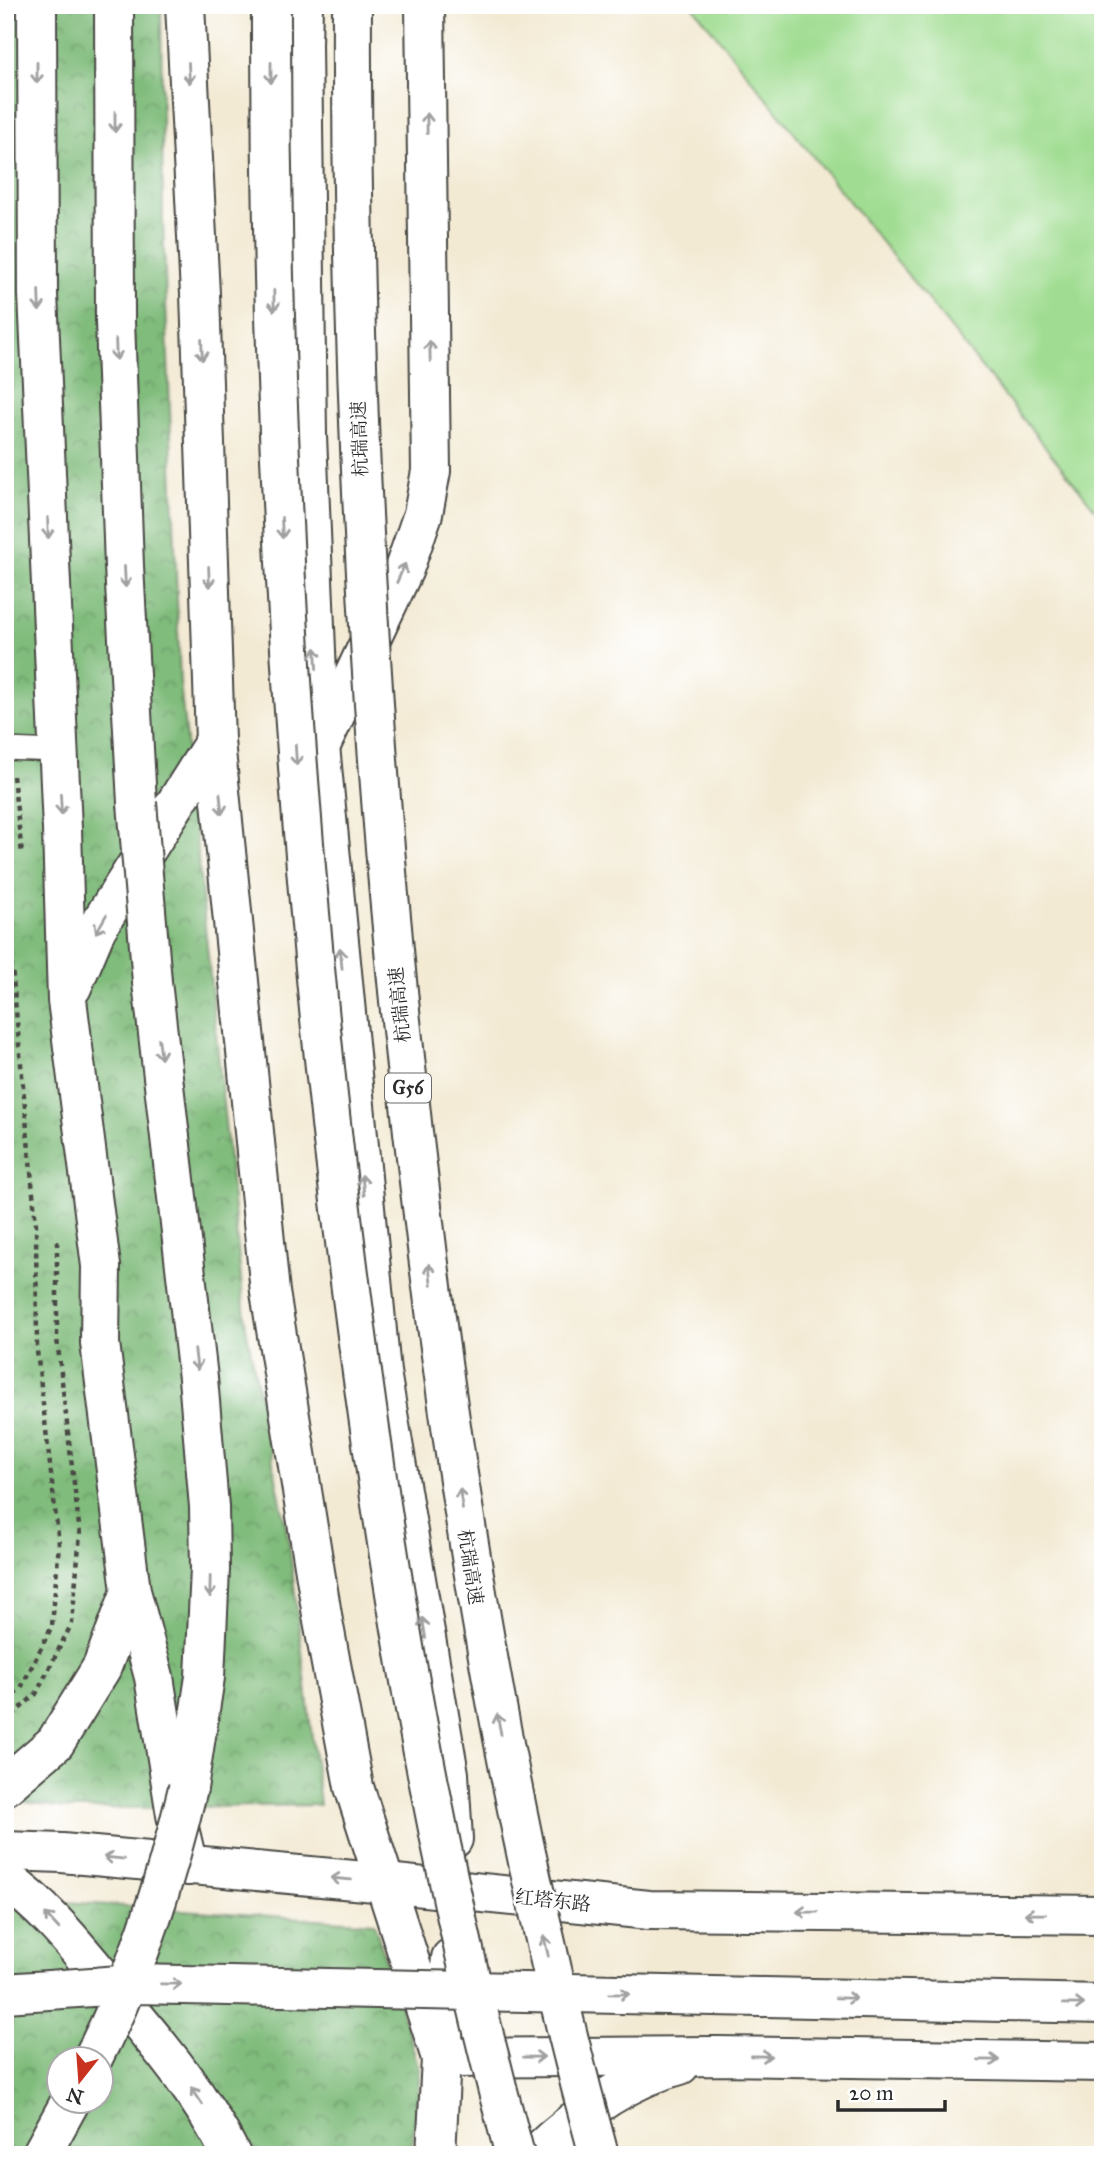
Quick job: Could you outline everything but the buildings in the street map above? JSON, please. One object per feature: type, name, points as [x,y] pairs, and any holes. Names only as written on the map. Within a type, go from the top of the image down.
[{"type":"main road","points":[[37,5],[38,294],[71,1050],[101,1266],[100,1343],[131,1591],[154,1677],[176,1815],[188,1866]]},
{"type":"main road","points":[[99,2044],[143,1941],[169,1863],[188,1788],[205,1677],[210,1581],[209,1507],[198,1378],[152,982],[137,803],[124,566],[116,321],[114,5]]},
{"type":"main road","points":[[185,5],[200,294],[215,741],[270,1292],[323,1621],[354,1787],[441,2058]]},
{"type":"main road","points":[[271,5],[274,315],[289,663],[317,1004],[338,1192],[384,1535],[419,1736],[452,1897],[515,2155]]},
{"type":"main road","points":[[303,5],[307,436],[320,746],[382,1372],[449,1774],[457,1890],[441,2058],[436,2155]]},
{"type":"main road","name":"杭瑞高速","points":[[352,5],[354,300],[370,658],[393,943],[418,1182],[464,1523],[498,1721],[550,1965],[599,2155]]},
{"type":"main road","points":[[320,746],[404,569],[424,514],[431,471],[425,5]]},
{"type":"main road","points":[[67,1000],[97,928],[215,741]]},
{"type":"main road","points":[[5,1786],[55,1743],[102,1667],[131,1591]]},
{"type":"main road","name":"红塔东路","points":[[5,1850],[386,1883],[649,1910],[1103,1915]]},
{"type":"main road","points":[[5,1879],[29,1896],[47,1915],[177,2067],[218,2128],[231,2155]]},
{"type":"main road","points":[[5,1993],[135,1984],[1103,2004]]},
{"type":"main road","points":[[441,2058],[716,2056],[1103,2062]]},
{"type":"main road","points":[[535,2155],[593,2106],[629,2085],[668,2068],[716,2056]]},
{"type":"main road","points":[[41,2155],[64,2114]]},
{"type":"lane","points":[[6,749],[58,751]]},
{"type":"path","points":[[6,749],[13,774],[24,866]]},
{"type":"path","points":[[5,893],[36,1225],[37,1351],[59,1544],[52,1626],[20,1688],[5,1701]]},
{"type":"path","points":[[5,1721],[36,1694],[72,1623],[80,1534],[57,1339],[57,1227]]},
{"type":"green space","points":[[5,5],[161,5],[163,220],[180,682],[246,1327],[289,1543],[320,1805],[70,1809],[5,1799]]},
{"type":"green space","points":[[692,5],[1103,5],[1103,519]]},
{"type":"green space","points":[[5,1898],[374,1923],[420,2071],[411,2155],[5,2155]]}]
